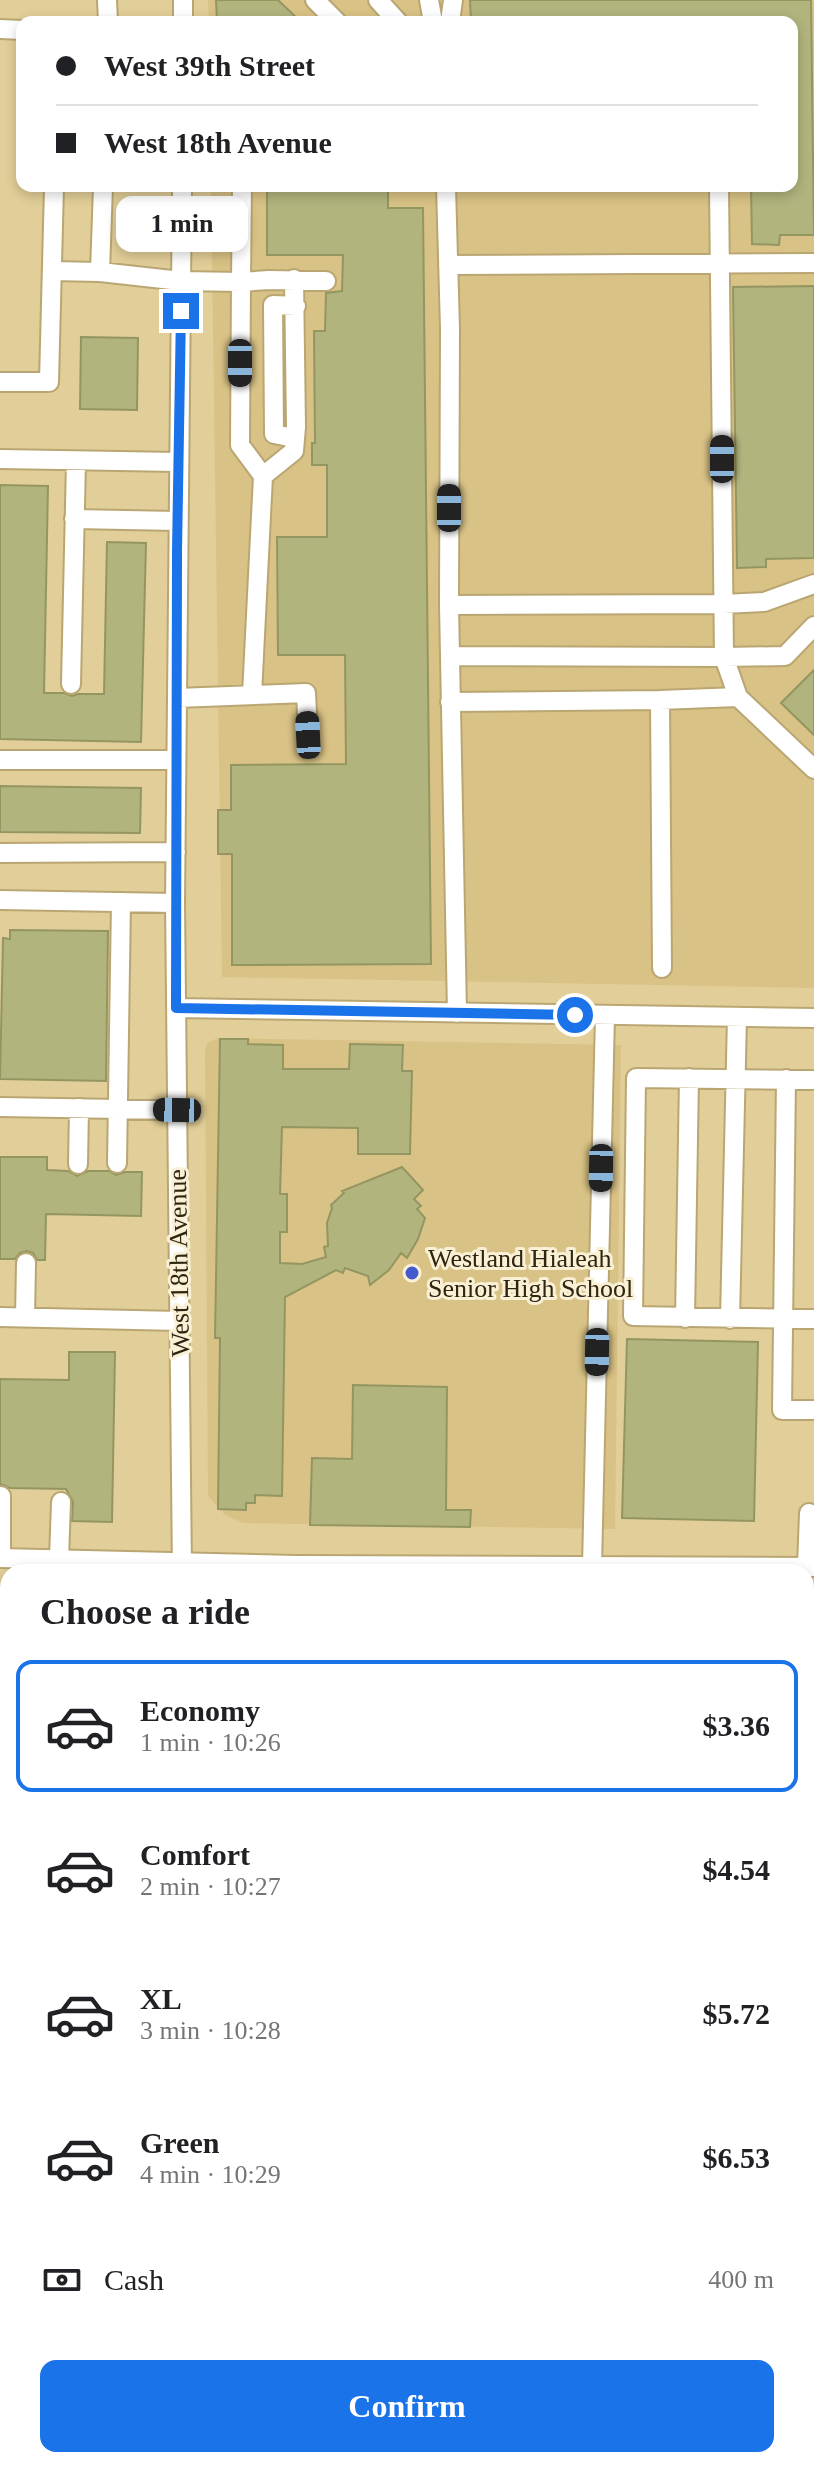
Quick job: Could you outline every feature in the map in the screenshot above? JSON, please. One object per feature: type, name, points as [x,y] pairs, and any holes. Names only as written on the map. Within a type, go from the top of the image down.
[{"type":"street","points":[[315,0],[331,16]]},
{"type":"street","points":[[378,0],[393,16]]},
{"type":"street","points":[[0,382],[49,382],[54,192]]},
{"type":"street","points":[[100,272],[103,192]]},
{"type":"street","name":"West 18th Avenue","points":[[182,192],[175,903],[182,1564]]},
{"type":"street","points":[[242,192],[240,445],[263,476],[252,695]]},
{"type":"street","points":[[446,192],[450,702],[457,1013]]},
{"type":"street","points":[[719,192],[724,657],[738,697],[814,769]]},
{"type":"street","points":[[448,265],[814,263]]},
{"type":"street","points":[[52,271],[100,272],[181,281],[326,281]]},
{"type":"street","points":[[263,476],[294,451],[294,279]]},
{"type":"street","points":[[0,459],[178,462]]},
{"type":"street","points":[[71,684],[76,461]]},
{"type":"street","points":[[74,519],[177,521]]},
{"type":"street","points":[[449,605],[764,602],[814,584]]},
{"type":"street","points":[[450,656],[785,656],[814,626]]},
{"type":"street","points":[[177,698],[306,693],[308,735]]},
{"type":"street","points":[[450,702],[738,697]]},
{"type":"street","points":[[660,700],[662,968]]},
{"type":"street","points":[[0,760],[176,760]]},
{"type":"street","points":[[0,853],[176,852]]},
{"type":"street","points":[[0,900],[175,903]]},
{"type":"street","points":[[117,1163],[121,902]]},
{"type":"street","points":[[176,1008],[814,1018]]},
{"type":"street","points":[[592,1564],[605,1015]]},
{"type":"street","points":[[730,1319],[737,1017]]},
{"type":"street","points":[[814,1080],[636,1078],[633,1316],[814,1319]]},
{"type":"street","points":[[685,1318],[689,1078]]},
{"type":"street","points":[[786,1079],[782,1410],[814,1410]]},
{"type":"street","points":[[0,1107],[177,1110]]},
{"type":"street","points":[[78,1164],[79,1108]]},
{"type":"street","points":[[25,1318],[26,1263]]},
{"type":"street","points":[[0,1317],[179,1321]]},
{"type":"street","points":[[0,1558],[1,1496]]},
{"type":"street","points":[[59,1559],[61,1502]]},
{"type":"street","points":[[809,1513],[810,1564]]},
{"type":"street","points":[[27,1564],[59,1559],[136,1564]]},
{"type":"shaded area","points":[[208,0],[814,0],[814,988],[222,977],[211,192],[798,192],[798,16],[209,16]]},
{"type":"shaded area","name":"Westland Hialeah Senior High School","points":[[218,1038],[621,1045],[615,1529],[243,1523],[225,1515],[208,1496],[205,1051],[207,1043]]},
{"type":"building","points":[[216,0],[278,0],[295,16],[217,16]]},
{"type":"building","points":[[470,0],[811,0],[814,235],[780,235],[779,245],[752,244],[751,192],[798,192],[798,16],[471,16]]},
{"type":"building","points":[[267,192],[388,192],[388,208],[423,208],[431,964],[232,965],[232,854],[218,854],[218,810],[231,810],[231,765],[346,764],[345,655],[278,655],[277,537],[327,537],[327,465],[312,465],[312,443],[315,443],[314,331],[325,331],[326,293],[342,291],[343,255],[267,255]]},
{"type":"building","points":[[814,286],[814,558],[766,559],[766,567],[737,568],[733,287]]},
{"type":"building","points":[[81,337],[138,338],[137,410],[80,409]]},
{"type":"building","points":[[0,485],[48,486],[44,693],[72,696],[104,694],[107,542],[146,543],[141,742],[0,739]]},
{"type":"building","points":[[814,670],[814,735],[781,703]]},
{"type":"building","points":[[0,786],[141,788],[140,833],[0,832]]},
{"type":"building","points":[[10,930],[108,931],[106,1081],[0,1079],[3,938],[10,939]]},
{"type":"building","points":[[220,1039],[248,1039],[248,1044],[283,1045],[283,1069],[349,1069],[350,1044],[403,1045],[402,1071],[412,1071],[410,1154],[358,1154],[358,1128],[282,1127],[280,1194],[287,1194],[287,1232],[280,1232],[280,1263],[302,1264],[326,1257],[324,1247],[328,1246],[327,1223],[331,1205],[344,1193],[342,1191],[402,1167],[423,1190],[414,1199],[421,1206],[417,1209],[425,1218],[407,1258],[401,1253],[389,1270],[370,1285],[368,1276],[345,1268],[343,1273],[336,1270],[285,1297],[282,1496],[255,1495],[255,1503],[246,1503],[246,1510],[218,1509],[220,1338],[215,1338]]},
{"type":"building","points":[[0,1157],[47,1157],[47,1170],[68,1171],[77,1176],[88,1171],[109,1171],[116,1175],[142,1172],[141,1216],[46,1214],[45,1260],[37,1260],[33,1253],[27,1251],[15,1259],[0,1259]]},
{"type":"building","points":[[627,1339],[758,1342],[754,1521],[622,1518]]},
{"type":"building","points":[[69,1352],[115,1352],[112,1522],[72,1521],[73,1502],[66,1489],[10,1488],[0,1484],[0,1379],[69,1380]]},
{"type":"building","points":[[353,1385],[447,1387],[446,1510],[471,1510],[470,1527],[310,1525],[312,1458],[352,1459]]},
{"type":"place","name":"Westland Hialeah Senior High School","points":[[412,1273]]},
{"type":"route","points":[[181,311],[176,1008],[575,1015]]}]
